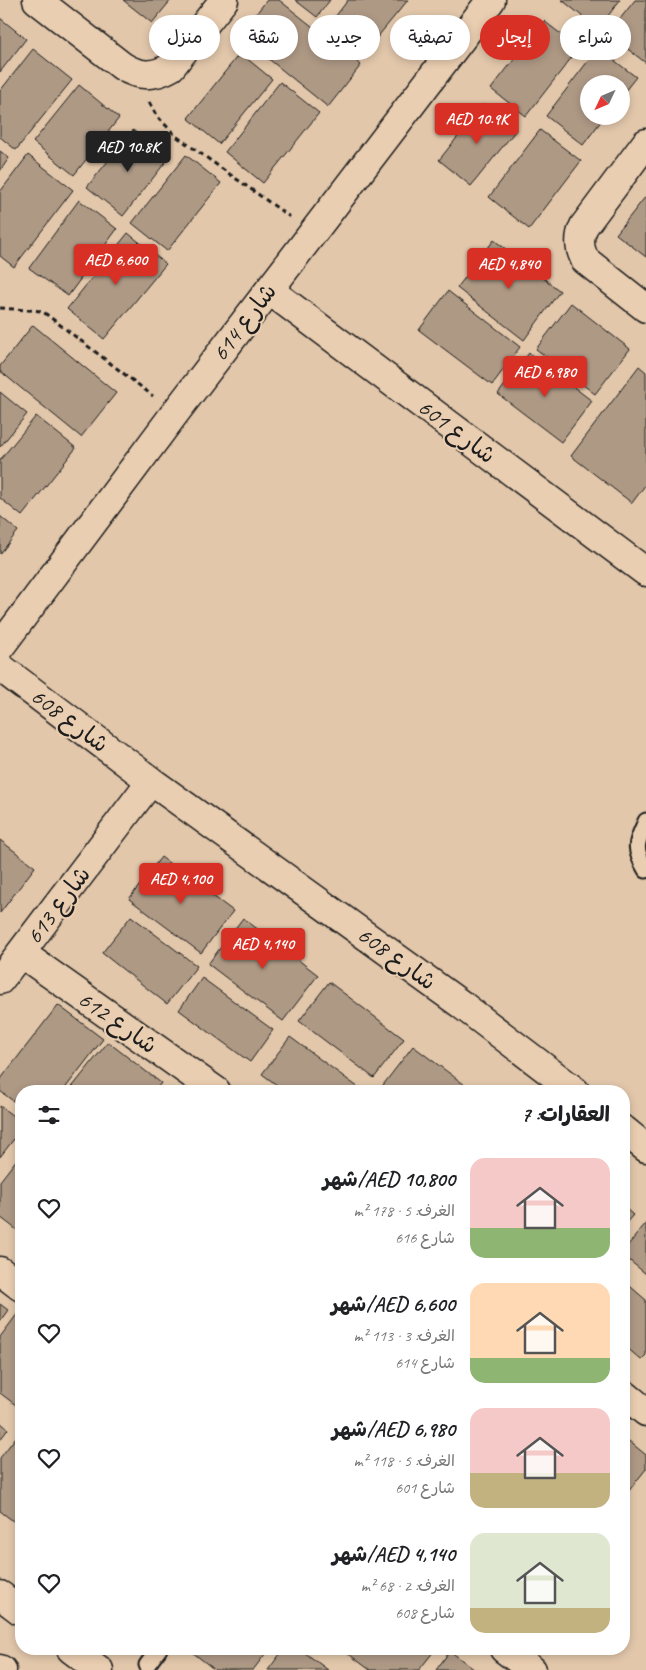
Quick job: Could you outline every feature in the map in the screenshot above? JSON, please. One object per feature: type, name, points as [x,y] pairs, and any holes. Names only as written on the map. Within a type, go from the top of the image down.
[{"type":"street","points":[[36,0],[122,66],[131,72],[141,75],[162,72],[171,67],[224,0]]},
{"type":"street","name":"شارع 614","points":[[0,647],[268,290],[313,234],[491,0]]},
{"type":"street","points":[[646,143],[584,226],[580,234],[579,243],[585,260],[646,308]]},
{"type":"street","name":"شارع 601","points":[[268,290],[646,572]]},
{"type":"street","name":"شارع 608","points":[[0,667],[151,781],[462,1005],[567,1085]]},
{"type":"street","name":"شارع 613","points":[[0,980],[151,781]]},
{"type":"street","name":"شارع 612","points":[[20,953],[207,1085]]},
{"type":"street","points":[[630,1135],[646,1148]]},
{"type":"street","points":[[0,1271],[15,1282]]},
{"type":"street","points":[[630,1399],[646,1412]]},
{"type":"street","points":[[0,1595],[15,1606]]},
{"type":"street","points":[[79,1655],[99,1670]]},
{"type":"street","points":[[512,1655],[532,1670]]},
{"type":"lane","points":[[646,821],[636,842],[638,856],[646,870]]},
{"type":"lane","points":[[146,1665],[154,1655]]},
{"type":"path","points":[[141,75],[149,103],[165,126],[176,136],[313,234]]},
{"type":"path","points":[[0,308],[42,311],[175,413]]},
{"type":"building","points":[[123,0],[171,0],[159,15],[149,15],[149,21]]},
{"type":"building","points":[[267,0],[279,0],[298,15],[255,15]]},
{"type":"building","points":[[295,0],[330,0],[319,15],[314,15]]},
{"type":"building","points":[[348,0],[408,0],[396,15],[390,15],[390,22],[380,34],[380,15],[337,15]]},
{"type":"building","points":[[562,0],[620,0],[609,15],[581,15]]},
{"type":"building","points":[[635,0],[646,0],[646,63],[631,52],[631,15],[623,15]]},
{"type":"building","points":[[298,15],[308,23],[308,60],[355,60],[361,65],[328,107],[270,60],[298,60]]},
{"type":"building","points":[[0,18],[26,39],[0,72]]},
{"type":"building","points":[[550,26],[560,33],[560,60],[570,60],[526,116],[491,89],[514,60],[550,60]]},
{"type":"building","points":[[33,49],[72,80],[16,150],[0,137],[0,91]]},
{"type":"building","points":[[234,60],[249,60],[272,79],[219,144],[188,118]]},
{"type":"building","points":[[589,60],[614,60],[636,77],[630,85],[630,75],[580,75],[580,125],[598,125],[583,145],[546,116]]},
{"type":"building","points":[[280,82],[319,113],[263,183],[225,152]]},
{"type":"building","points":[[79,85],[119,118],[74,175],[33,142]]},
{"type":"building","points":[[484,104],[516,130],[471,186],[439,160]]},
{"type":"building","points":[[133,130],[168,159],[123,216],[87,187]]},
{"type":"building","points":[[540,130],[581,161],[529,229],[489,197]]},
{"type":"building","points":[[0,151],[9,158],[0,171]]},
{"type":"building","points":[[28,155],[73,190],[14,267],[0,256],[0,192]]},
{"type":"building","points":[[186,155],[221,183],[167,251],[132,223]]},
{"type":"building","points":[[646,196],[646,257],[616,234]]},
{"type":"building","points":[[79,200],[117,229],[68,296],[29,268]]},
{"type":"building","points":[[128,233],[166,264],[104,339],[67,309]]},
{"type":"building","points":[[494,240],[560,291],[524,340],[457,288]]},
{"type":"building","points":[[448,291],[520,347],[492,385],[419,330]]},
{"type":"building","points":[[571,303],[630,349],[595,394],[536,349]]},
{"type":"building","points":[[33,325],[116,393],[81,437],[0,371],[0,366]]},
{"type":"building","points":[[529,353],[592,401],[561,442],[498,394]]},
{"type":"building","points":[[639,366],[646,372],[646,484],[632,503],[571,456]]},
{"type":"building","points":[[0,392],[27,414],[0,447]]},
{"type":"building","points":[[36,416],[76,448],[22,516],[0,498],[0,460]]},
{"type":"building","points":[[0,516],[18,531],[0,554]]},
{"type":"building","points":[[0,840],[35,867],[0,913]]},
{"type":"building","points":[[161,857],[233,911],[201,953],[129,899]]},
{"type":"building","points":[[131,916],[197,966],[167,1004],[102,953]]},
{"type":"building","points":[[243,918],[318,975],[283,1021],[208,964]]},
{"type":"building","points":[[202,978],[273,1030],[250,1062],[179,1010]]},
{"type":"building","points":[[329,982],[404,1039],[374,1078],[299,1021]]},
{"type":"building","points":[[58,1005],[103,1039],[68,1085],[15,1085],[15,1102],[0,1091],[0,1080]]},
{"type":"building","points":[[290,1037],[355,1085],[277,1085],[262,1074]]},
{"type":"building","points":[[108,1042],[161,1083],[160,1085],[74,1085]]},
{"type":"building","points":[[413,1046],[465,1085],[383,1085]]},
{"type":"building","points":[[0,1106],[15,1117],[15,1138],[0,1157]]},
{"type":"building","points":[[15,1162],[15,1228],[0,1217],[0,1181]]},
{"type":"building","points":[[646,1223],[646,1274],[630,1261],[630,1243]]},
{"type":"building","points":[[630,1286],[646,1300],[646,1355],[641,1360],[630,1350]]},
{"type":"building","points":[[0,1304],[8,1310],[0,1321]]},
{"type":"building","points":[[15,1317],[15,1404],[0,1393],[0,1337]]},
{"type":"building","points":[[0,1422],[8,1429],[0,1440]]},
{"type":"building","points":[[15,1438],[15,1522],[0,1511],[0,1458]]},
{"type":"building","points":[[630,1442],[646,1455],[646,1469],[630,1489]]},
{"type":"building","points":[[196,1655],[264,1655],[253,1670],[215,1670]]},
{"type":"building","points":[[279,1655],[308,1655],[328,1670],[268,1670]]},
{"type":"building","points":[[350,1655],[431,1655],[419,1670],[370,1670]]},
{"type":"building","points":[[447,1655],[455,1655],[475,1670],[436,1670]]}]
